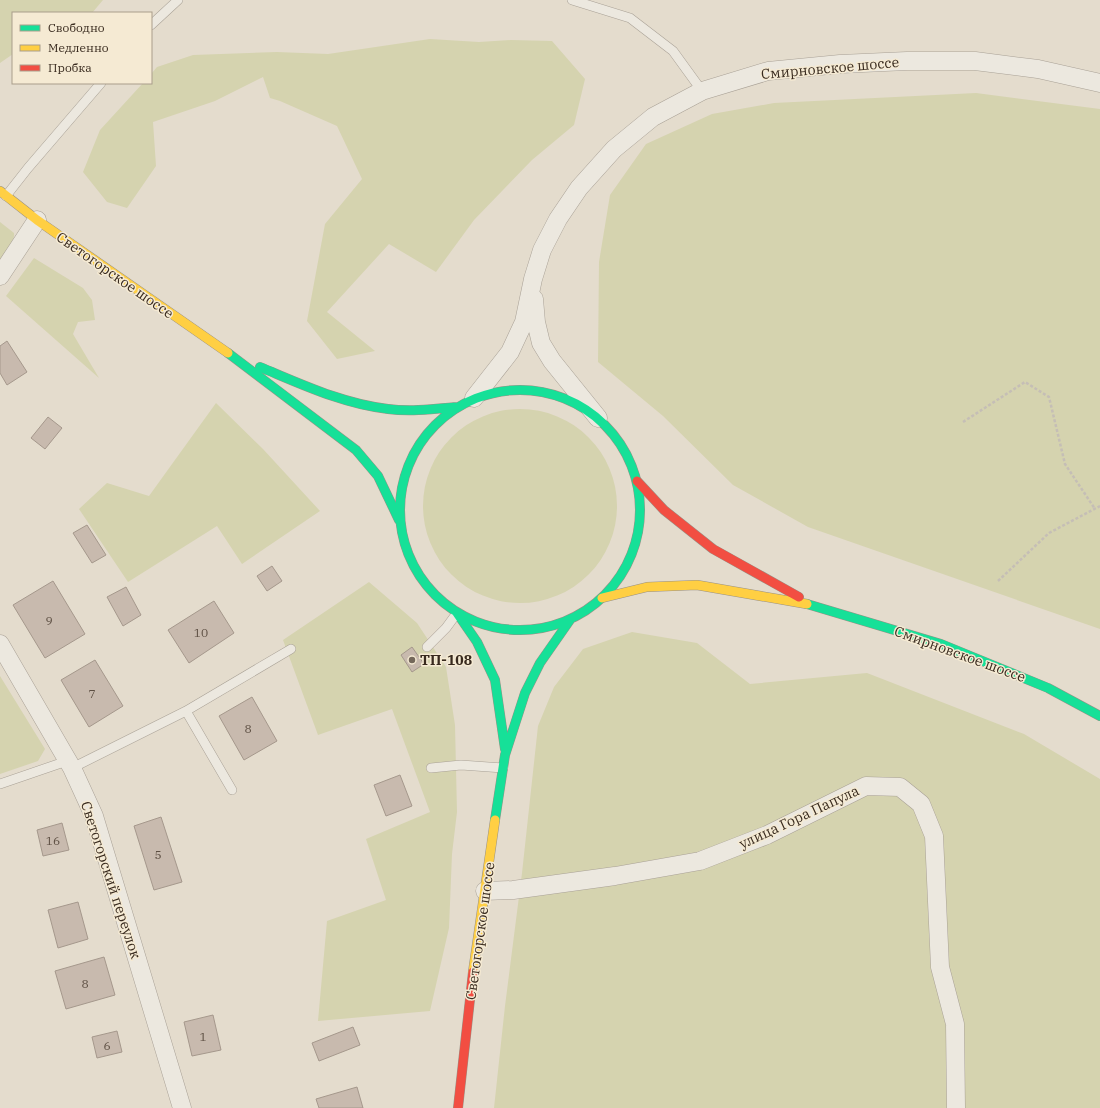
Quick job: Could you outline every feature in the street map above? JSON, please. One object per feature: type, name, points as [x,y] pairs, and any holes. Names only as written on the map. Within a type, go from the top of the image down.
[{"type":"main road","name":"Светогорское шоссе","points":[[3,194],[37,220],[232,356],[356,450],[378,476],[400,524]]},
{"type":"main road","name":"Светогорское шоссе","points":[[232,356],[340,399],[379,409],[418,410],[458,407]]},
{"type":"main road","points":[[511,390],[530,390],[566,398],[583,407],[612,431],[623,446],[632,463],[641,502],[640,523],[636,544],[628,564],[617,582],[602,598],[587,610],[570,620],[533,630],[514,630],[493,627],[475,622],[457,613],[438,598],[424,582],[407,551],[400,524],[400,503],[403,483],[409,462],[429,431],[442,418],[474,398],[511,390]]},
{"type":"main road","name":"Смирновское шоссе","points":[[637,481],[664,510],[713,549],[814,605]]},
{"type":"main road","name":"Смирновское шоссе","points":[[602,598],[647,587],[697,585],[814,605],[941,644],[1048,688],[1100,716]]},
{"type":"main road","name":"Светогорское шоссе","points":[[457,613],[477,642],[495,680],[505,755]]},
{"type":"main road","name":"Светогорское шоссе","points":[[458,1108],[471,986],[505,755],[525,693],[540,663],[570,620]]},
{"type":"street","name":"Смирновское шоссе","points":[[474,398],[510,352],[524,322],[533,279],[542,250],[558,219],[579,188],[614,149],[654,117],[702,91],[734,80],[768,71],[840,64],[906,61],[975,61],[1038,69],[1100,83]]},
{"type":"street","points":[[0,276],[37,220]]},
{"type":"street","name":"Смирновское шоссе","points":[[533,279],[536,322],[541,343],[552,361],[598,418]]},
{"type":"street","name":"Светогорский переулок","points":[[0,644],[70,764],[94,816],[182,1108]]},
{"type":"street","name":"улица Гора Папула","points":[[486,892],[513,890],[615,876],[700,861],[767,835],[866,786],[900,787],[921,804],[934,836],[940,967],[955,1024],[956,1108]]},
{"type":"lane","points":[[152,24],[178,0]]},
{"type":"lane","points":[[572,0],[630,18],[673,51],[702,91]]},
{"type":"lane","points":[[3,194],[28,168],[100,84]]},
{"type":"lane","points":[[427,647],[446,628],[457,613]]},
{"type":"lane","points":[[0,784],[70,764],[186,711],[291,649]]},
{"type":"lane","points":[[186,711],[232,790]]},
{"type":"lane","points":[[431,768],[461,765],[503,768]]},
{"type":"path","points":[[963,422],[1025,382],[1049,397],[1065,464],[1095,509]]},
{"type":"path","points":[[998,581],[1049,533],[1100,506]]},
{"type":"shaded area","points":[[0,0],[103,0],[93,12],[12,12],[12,55],[0,63]]},
{"type":"shaded area","points":[[430,39],[479,42],[511,40],[552,41],[585,79],[574,125],[532,160],[474,220],[436,272],[389,244],[327,312],[375,351],[337,359],[307,321],[325,224],[362,179],[337,126],[270,98],[263,77],[215,101],[153,122],[156,166],[127,208],[107,202],[83,172],[100,130],[142,84],[152,84],[152,73],[157,67],[193,55],[277,52],[328,54]]},
{"type":"shaded area","points":[[976,93],[1100,109],[1100,629],[808,527],[733,485],[663,416],[598,362],[599,262],[610,195],[646,144],[712,114],[774,103]]},
{"type":"shaded area","points":[[0,222],[14,233],[14,237],[12,244],[0,260]]},
{"type":"shaded area","points":[[34,258],[83,288],[92,300],[95,320],[78,322],[73,334],[99,378],[6,296]]},
{"type":"shaded area","points":[[216,403],[263,449],[320,511],[242,564],[217,526],[128,582],[79,509],[107,483],[149,496]]},
{"type":"shaded area","points":[[510,409],[530,409],[548,413],[566,420],[589,437],[601,452],[610,469],[617,496],[617,516],[610,543],[601,560],[589,575],[574,587],[557,596],[530,603],[510,603],[492,599],[474,592],[458,581],[445,568],[434,552],[427,534],[423,516],[423,496],[427,478],[434,460],[445,444],[458,431],[474,420],[492,413]]},
{"type":"shaded area","points":[[369,582],[417,623],[446,667],[455,725],[457,812],[452,854],[449,928],[430,1011],[318,1021],[327,921],[386,900],[366,839],[430,812],[392,709],[318,735],[283,640]]},
{"type":"shaded area","points":[[632,632],[697,643],[750,684],[867,673],[1024,734],[1100,779],[1100,1108],[494,1108],[538,726],[554,687],[583,649]]},
{"type":"shaded area","points":[[0,676],[45,749],[38,761],[0,774]]},
{"type":"building","points":[[7,341],[27,372],[7,385],[0,373],[0,346]]},
{"type":"building","points":[[48,417],[62,428],[45,449],[31,438]]},
{"type":"building","points":[[87,525],[106,555],[92,563],[73,533]]},
{"type":"building","points":[[272,566],[282,581],[267,591],[257,576]]},
{"type":"building","points":[[53,581],[85,634],[45,658],[13,605]]},
{"type":"building","points":[[126,587],[141,615],[123,626],[107,597]]},
{"type":"building","points":[[214,601],[234,633],[189,663],[168,630]]},
{"type":"building","name":"ТП-108","points":[[412,647],[424,664],[412,672],[401,655]]},
{"type":"building","points":[[95,660],[123,706],[89,727],[61,680]]},
{"type":"building","points":[[252,697],[277,741],[244,760],[219,716]]},
{"type":"building","points":[[400,775],[412,806],[386,816],[374,785]]},
{"type":"building","points":[[161,817],[182,882],[154,890],[134,826]]},
{"type":"building","points":[[62,823],[69,850],[43,856],[37,830]]},
{"type":"building","points":[[78,902],[88,939],[58,948],[48,910]]},
{"type":"building","points":[[104,957],[115,995],[66,1009],[55,971]]},
{"type":"building","points":[[213,1015],[221,1050],[192,1056],[184,1022]]},
{"type":"building","points":[[353,1027],[360,1045],[319,1061],[312,1043]]},
{"type":"building","points":[[117,1031],[122,1052],[97,1058],[92,1037]]},
{"type":"building","points":[[357,1087],[363,1108],[319,1108],[316,1099]]},
{"type":"traffic: fast","points":[[228,353],[356,450],[378,476],[399,520]]},
{"type":"traffic: fast","points":[[260,367],[322,392],[355,403],[388,409],[405,410],[458,407]]},
{"type":"traffic: fast","points":[[508,390],[532,390],[555,395],[577,404],[605,425],[620,443],[631,464],[638,487],[640,510],[638,533],[631,556],[620,577],[605,595],[577,616],[555,625],[532,630],[508,630],[485,625],[463,616],[444,603],[427,586],[414,567],[405,545],[400,522],[400,498],[405,475],[414,453],[427,434],[444,417],[463,404],[485,395],[508,390]]},
{"type":"traffic: fast","points":[[807,604],[941,644],[1048,688],[1100,716]]},
{"type":"traffic: fast","points":[[457,613],[477,642],[495,680],[505,749]]},
{"type":"traffic: fast","points":[[495,820],[505,755],[525,693],[540,663],[570,620]]},
{"type":"traffic: slow","points":[[0,191],[37,220],[228,353]]},
{"type":"traffic: slow","points":[[602,598],[647,587],[697,585],[807,604]]},
{"type":"traffic: slow","points":[[473,972],[495,820]]},
{"type":"traffic: jam","points":[[637,481],[664,510],[713,549],[799,597]]},
{"type":"traffic: jam","points":[[458,1108],[473,972]]},
{"type":"place","name":"ТП-108","points":[[412,660]]}]
